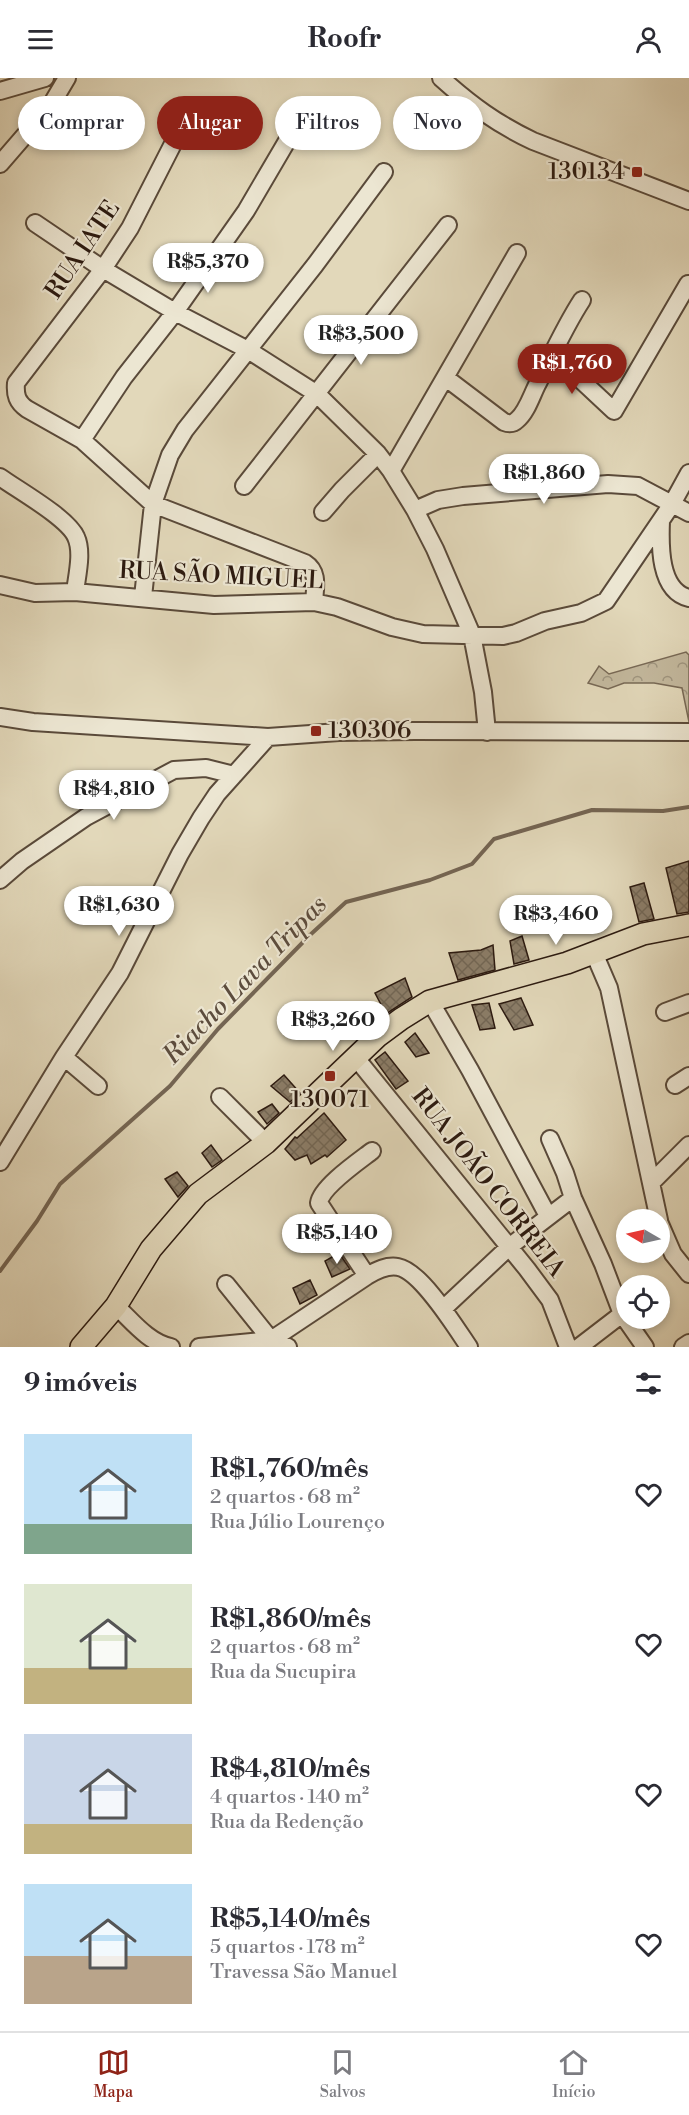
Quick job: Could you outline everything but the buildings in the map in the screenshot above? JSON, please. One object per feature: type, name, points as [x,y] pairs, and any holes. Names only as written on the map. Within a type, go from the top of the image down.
[{"type":"main road","points":[[81,1347],[116,1306],[151,1249],[198,1194],[266,1143],[390,1026],[430,1001],[520,977],[643,934],[689,926]]},
{"type":"street","points":[[0,91],[45,78]]},
{"type":"street","points":[[0,164],[51,105],[67,78]]},
{"type":"street","points":[[441,78],[473,106],[509,130],[689,201]]},
{"type":"street","name":"RUA IATE","points":[[82,440],[20,404],[16,399],[16,383],[103,269],[130,228],[170,150]]},
{"type":"street","points":[[282,150],[246,211],[174,312],[124,376],[82,440],[153,504],[305,563],[314,571],[314,602]]},
{"type":"street","points":[[143,597],[153,504],[170,455],[185,430],[384,172]]},
{"type":"street","points":[[35,223],[103,269],[174,312],[248,351],[316,394],[378,454],[415,510],[472,635],[483,692],[487,732]]},
{"type":"street","points":[[244,486],[448,225]]},
{"type":"street","points":[[391,471],[517,254]]},
{"type":"street","points":[[553,354],[614,411],[687,284]]},
{"type":"street","points":[[446,378],[490,413],[509,424],[520,418],[582,300]]},
{"type":"street","points":[[323,512],[378,454]]},
{"type":"street","name":"RUA SÃO MIGUEL","points":[[0,585],[35,593],[75,592],[214,605],[314,602],[392,627],[423,634],[503,636],[545,621],[594,608],[606,601],[672,504],[689,473]]},
{"type":"street","points":[[0,477],[71,528],[77,538],[79,549],[75,592]]},
{"type":"street","points":[[415,510],[438,500],[463,496],[608,484],[638,486],[689,513]]},
{"type":"street","points":[[661,520],[660,550],[667,577],[675,590],[689,598]]},
{"type":"street","points":[[0,717],[33,722],[268,737],[339,732],[689,732]]},
{"type":"street","points":[[0,1162],[64,1057],[120,973],[180,854],[201,818],[234,775],[268,737]]},
{"type":"street","points":[[0,879],[86,817],[174,770],[206,768],[234,775]]},
{"type":"street","points":[[594,953],[609,988],[656,1209]]},
{"type":"street","points":[[430,1001],[470,1070],[548,1216]]},
{"type":"street","points":[[665,1012],[689,1003]]},
{"type":"street","points":[[64,1057],[98,1086]]},
{"type":"street","name":"RUA JOÃO CORREIA","points":[[356,1058],[549,1300],[568,1347]]},
{"type":"street","points":[[220,1096],[266,1143]]},
{"type":"street","points":[[550,1139],[616,1298]]},
{"type":"street","points":[[652,1182],[689,1145]]},
{"type":"street","points":[[367,1275],[319,1203],[323,1193],[372,1150]]},
{"type":"street","points":[[443,1309],[509,1247],[573,1198]]},
{"type":"street","points":[[670,1247],[689,1274]]},
{"type":"street","points":[[271,1340],[367,1275],[378,1269],[390,1267],[408,1271],[443,1309],[469,1347]]},
{"type":"street","points":[[226,1284],[271,1340]]},
{"type":"street","points":[[116,1306],[160,1345],[171,1347]]},
{"type":"street","points":[[579,1347],[616,1319]]},
{"type":"street","points":[[632,1329],[645,1347]]},
{"type":"street","points":[[199,1347],[271,1340],[288,1347]]},
{"type":"street","points":[[682,1347],[689,1343]]},
{"type":"green space","points":[[686,652],[689,655],[689,722],[682,688],[654,683],[624,683],[608,689],[588,683],[599,666],[609,674]]},
{"type":"waterway","name":"Riacho Lava Tripas","points":[[0,1271],[37,1221],[60,1184],[170,1086],[218,1029],[310,935],[346,902],[430,880],[472,864],[494,839],[592,810],[663,811],[689,807]]},
{"type":"place","name":"130134","points":[[637,172]]},
{"type":"place","name":"130306","points":[[316,731]]},
{"type":"place","name":"130071","points":[[330,1076]]}]
